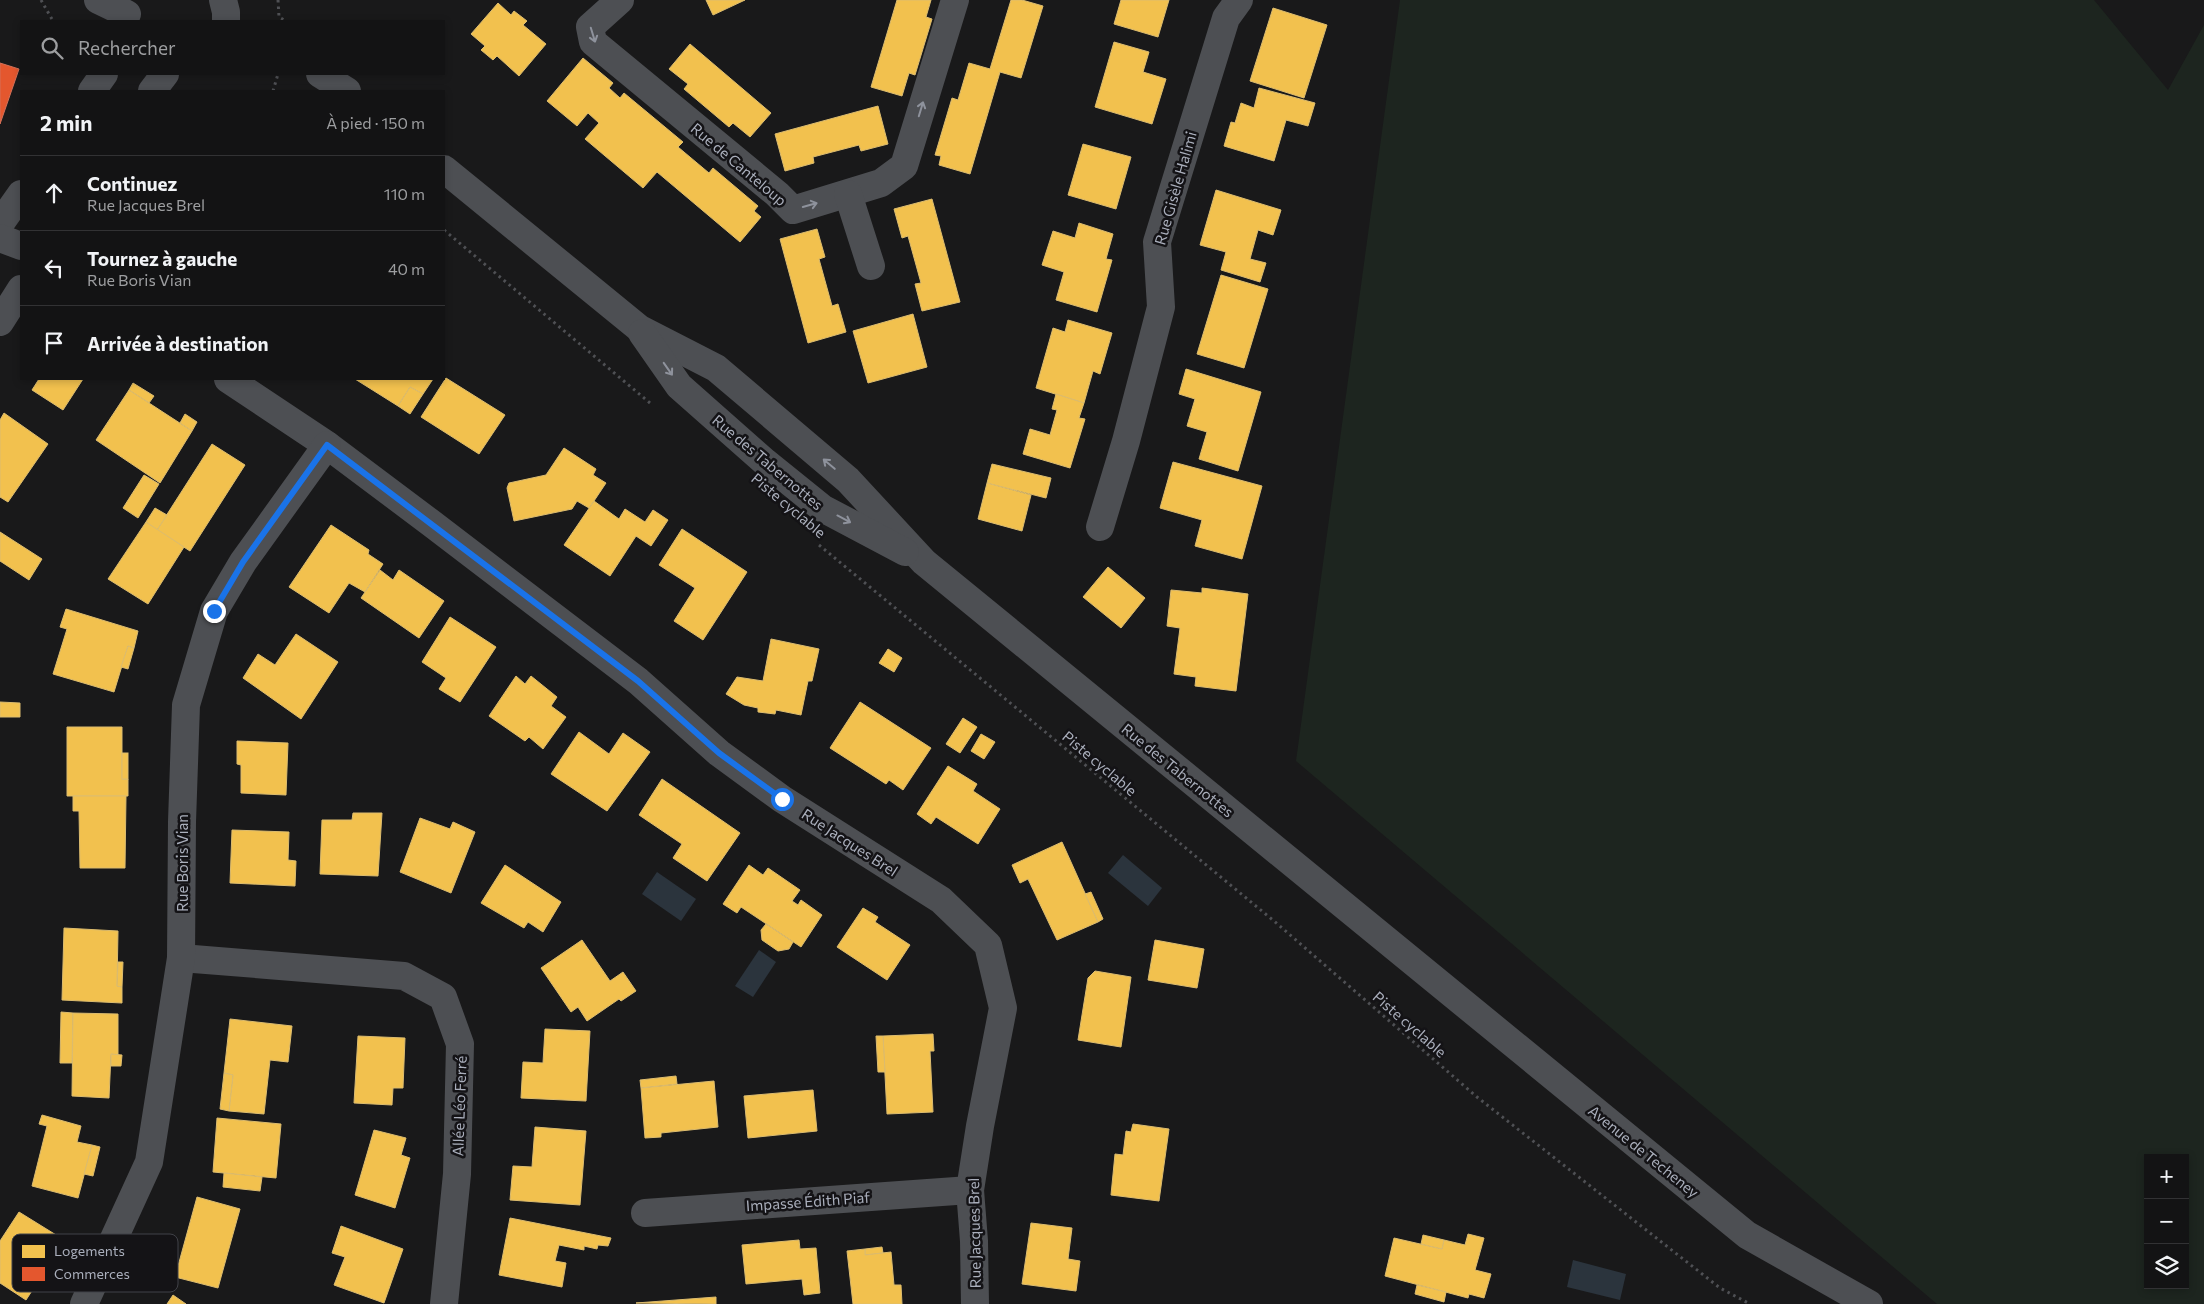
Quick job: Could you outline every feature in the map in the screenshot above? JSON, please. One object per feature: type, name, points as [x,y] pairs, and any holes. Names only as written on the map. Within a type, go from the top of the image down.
[{"type":"street","points":[[98,0],[128,12]]},
{"type":"street","points":[[223,0],[226,20]]},
{"type":"street","name":"Rue de Canteloup","points":[[620,0],[590,27],[593,42],[777,194],[793,210],[881,183],[904,166],[955,0]]},
{"type":"street","name":"Rue Gisèle Halimi","points":[[1100,527],[1126,441],[1161,307],[1157,242],[1226,18],[1239,0]]},
{"type":"street","points":[[93,90],[103,75]]},
{"type":"street","points":[[153,90],[164,75]]},
{"type":"street","points":[[322,75],[345,90]]},
{"type":"street","name":"Rue des Tabernottes","points":[[445,170],[640,329],[716,368],[848,480],[924,562],[1432,978]]},
{"type":"street","points":[[848,194],[871,266]]},
{"type":"street","points":[[0,224],[20,195]]},
{"type":"street","points":[[0,238],[20,246]]},
{"type":"street","points":[[0,322],[20,291]]},
{"type":"street","name":"Rue des Tabernottes","points":[[640,329],[679,386],[765,462],[822,508],[924,562]]},
{"type":"street","name":"Rue Jacques Brel","points":[[230,380],[327,445],[638,681],[719,753],[782,799],[942,900],[988,945],[1003,1008],[980,1126],[970,1190],[974,1241],[975,1304]]},
{"type":"street","name":"Rue Boris Vian","points":[[116,1234],[149,1162],[181,958],[182,822],[186,705],[214,611],[243,562],[327,445]]},
{"type":"street","name":"Allée Léo Ferré","points":[[181,958],[404,976],[443,997],[460,1044],[457,1174],[444,1304]]},
{"type":"street","name":"Avenue de Techeney","points":[[1432,978],[1747,1235],[1869,1304]]},
{"type":"street","name":"Impasse Édith Piaf","points":[[645,1213],[970,1190]]},
{"type":"street","name":"Rue Boris Vian","points":[[84,1304],[89,1292]]},
{"type":"path","points":[[41,0],[52,20]]},
{"type":"path","points":[[278,0],[279,17],[284,20]]},
{"type":"path","points":[[273,90],[278,75]]},
{"type":"path","points":[[445,231],[655,408]]},
{"type":"path","name":"Piste cyclable","points":[[815,541],[1274,921],[1477,1097],[1720,1288],[1750,1304]]},
{"type":"shaded area","points":[[1400,0],[2094,0],[2168,90],[2204,25],[2204,1304],[1937,1304],[1296,761]]},
{"type":"shaded area","points":[[1123,855],[1162,888],[1148,906],[1108,873]]},
{"type":"shaded area","points":[[657,872],[696,899],[681,921],[642,894]]},
{"type":"shaded area","points":[[759,950],[776,962],[753,997],[735,986]]},
{"type":"shaded area","points":[[1573,1260],[1626,1274],[1620,1300],[1567,1287]]},
{"type":"building: Logements","points":[[706,0],[745,0],[713,15]]},
{"type":"building: Logements","points":[[897,0],[931,0],[926,17],[932,19],[915,75],[909,73],[902,96],[871,87]]},
{"type":"building: Logements","points":[[1011,0],[1022,0],[1043,6],[1021,78],[1000,72],[970,174],[939,165],[941,156],[935,155],[952,98],[958,100],[969,63],[990,69]]},
{"type":"building: Logements","points":[[1121,0],[1169,0],[1158,37],[1114,24]]},
{"type":"building: Logements","points":[[498,3],[511,15],[514,11],[527,21],[523,25],[546,44],[519,76],[497,56],[493,60],[481,50],[485,46],[471,34]]},
{"type":"building: Logements","points":[[1273,8],[1327,25],[1304,98],[1250,81]]},
{"type":"building: Logements","points":[[1114,42],[1149,52],[1143,72],[1166,79],[1152,124],[1095,107]]},
{"type":"building: Logements","points":[[690,44],[771,113],[750,137],[733,123],[729,127],[684,89],[688,84],[669,69]]},
{"type":"building: Logements","points":[[583,58],[613,83],[609,88],[620,98],[624,93],[683,142],[678,147],[709,173],[713,168],[758,206],[754,211],[761,217],[740,242],[657,172],[643,188],[585,139],[599,123],[588,113],[577,126],[547,101]]},
{"type":"building: Logements","points":[[1259,88],[1315,103],[1308,126],[1286,120],[1274,161],[1224,146],[1231,122],[1235,123],[1241,103],[1254,108]]},
{"type":"building: Logements","points":[[878,106],[888,144],[861,151],[859,145],[813,157],[814,163],[785,171],[775,134]]},
{"type":"building: Logements","points":[[1083,144],[1131,157],[1116,209],[1068,195]]},
{"type":"building: Logements","points":[[1216,190],[1281,210],[1273,235],[1258,230],[1250,259],[1266,263],[1260,282],[1221,270],[1226,252],[1200,245]]},
{"type":"building: Logements","points":[[932,199],[960,302],[922,311],[915,284],[921,283],[908,236],[902,238],[894,209]]},
{"type":"building: Logements","points":[[1079,223],[1113,234],[1106,259],[1112,260],[1097,312],[1056,300],[1064,272],[1042,265],[1053,231],[1075,238]]},
{"type":"building: Logements","points":[[817,229],[825,257],[819,259],[832,306],[838,304],[846,332],[808,343],[780,239]]},
{"type":"building: Logements","points":[[1221,275],[1268,289],[1244,368],[1197,354]]},
{"type":"building: Logements","points":[[913,314],[927,367],[868,383],[853,331]]},
{"type":"building: Logements","points":[[1068,320],[1112,333],[1100,374],[1093,371],[1084,403],[1036,388],[1053,328],[1065,332]]},
{"type":"building: Logements","points":[[1186,369],[1261,392],[1238,471],[1199,459],[1207,432],[1187,426],[1195,399],[1179,394]]},
{"type":"building: Logements","points":[[446,378],[505,415],[479,454],[421,417]]},
{"type":"building: Logements","points":[[38,380],[82,380],[63,410],[32,390]]},
{"type":"building: Logements","points":[[357,380],[432,380],[423,394],[410,387],[398,406]]},
{"type":"building: Logements","points":[[133,383],[154,396],[149,403],[129,390]]},
{"type":"building: Logements","points":[[410,387],[423,394],[410,414],[398,406]]},
{"type":"building: Logements","points":[[129,390],[192,431],[160,483],[96,440]]},
{"type":"building: Logements","points":[[1056,394],[1084,403],[1079,418],[1085,419],[1070,468],[1023,454],[1030,429],[1050,435],[1057,410],[1052,409]]},
{"type":"building: Logements","points":[[4,413],[48,444],[8,502],[0,497],[0,420]]},
{"type":"building: Logements","points":[[185,414],[197,422],[192,431],[180,423]]},
{"type":"building: Logements","points":[[212,444],[245,465],[190,551],[157,530]]},
{"type":"building: Logements","points":[[564,448],[596,469],[593,475],[606,483],[594,501],[589,508],[577,501],[572,509],[514,521],[507,488],[509,483],[546,475]]},
{"type":"building: Logements","points":[[1173,462],[1262,486],[1242,559],[1195,546],[1202,520],[1160,508]]},
{"type":"building: Logements","points":[[992,464],[1051,478],[1046,498],[987,483]]},
{"type":"building: Logements","points":[[144,475],[159,484],[138,518],[123,508]]},
{"type":"building: Logements","points":[[987,483],[1031,495],[1022,531],[978,519]]},
{"type":"building: Logements","points":[[594,501],[619,519],[625,509],[645,522],[653,510],[668,520],[651,546],[636,536],[610,576],[564,545]]},
{"type":"building: Logements","points":[[155,508],[167,515],[157,530],[146,522]]},
{"type":"building: Logements","points":[[146,522],[184,547],[148,604],[108,579]]},
{"type":"building: Logements","points":[[331,525],[369,550],[368,554],[383,564],[365,592],[349,583],[329,613],[289,587]]},
{"type":"building: Logements","points":[[682,529],[747,572],[703,640],[674,621],[695,588],[659,565]]},
{"type":"building: Logements","points":[[0,532],[42,559],[29,580],[0,561]]},
{"type":"building: Logements","points":[[1108,567],[1145,598],[1121,628],[1083,597]]},
{"type":"building: Logements","points":[[380,570],[393,580],[399,570],[444,601],[419,638],[361,598]]},
{"type":"building: Logements","points":[[1202,588],[1248,594],[1236,691],[1195,686],[1196,677],[1174,674],[1180,628],[1167,626],[1171,590],[1202,593]]},
{"type":"building: Logements","points":[[66,609],[138,631],[134,648],[128,646],[114,692],[53,674],[67,629],[60,627]]},
{"type":"building: Logements","points":[[450,617],[496,647],[460,702],[439,689],[446,678],[422,662]]},
{"type":"building: Logements","points":[[296,634],[338,662],[301,719],[243,678],[258,654],[275,665]]},
{"type":"building: Logements","points":[[771,639],[819,649],[812,681],[808,681],[801,715],[776,710],[775,714],[758,712],[758,708],[744,705],[726,694],[737,677],[763,681]]},
{"type":"building: Logements","points":[[128,646],[134,648],[128,669],[121,667]]},
{"type":"building: Logements","points":[[888,649],[902,658],[894,672],[879,663]]},
{"type":"building: Logements","points":[[516,676],[525,684],[531,676],[557,697],[551,706],[566,717],[543,749],[529,737],[525,741],[489,716]]},
{"type":"building: Logements","points":[[0,702],[20,703],[20,717],[0,717]]},
{"type":"building: Logements","points":[[860,702],[931,748],[903,790],[889,780],[886,784],[830,748]]},
{"type":"building: Logements","points":[[963,718],[977,727],[960,753],[946,744]]},
{"type":"building: Logements","points":[[67,727],[122,727],[122,779],[128,779],[128,796],[67,796]]},
{"type":"building: Logements","points":[[579,732],[609,754],[623,733],[650,752],[607,811],[551,774]]},
{"type":"building: Logements","points":[[981,734],[995,742],[984,759],[971,751]]},
{"type":"building: Logements","points":[[237,741],[288,743],[286,795],[241,793],[241,765],[237,764]]},
{"type":"building: Logements","points":[[122,753],[128,753],[128,779],[122,779]]},
{"type":"building: Logements","points":[[948,766],[977,784],[973,791],[1000,809],[978,844],[936,817],[931,824],[917,814]]},
{"type":"building: Logements","points":[[662,779],[740,833],[707,881],[673,858],[682,844],[639,815]]},
{"type":"building: Logements","points":[[73,796],[126,796],[125,868],[80,868],[79,811],[73,811]]},
{"type":"building: Logements","points":[[353,813],[382,813],[378,876],[320,874],[322,820],[352,820]]},
{"type":"building: Logements","points":[[420,818],[450,829],[453,822],[475,832],[451,893],[400,872]]},
{"type":"building: Logements","points":[[232,830],[289,832],[288,860],[296,861],[295,886],[230,883]]},
{"type":"building: Logements","points":[[1062,842],[1098,922],[1057,940],[1028,879],[1020,883],[1012,865]]},
{"type":"building: Logements","points":[[505,865],[561,902],[543,932],[528,922],[524,928],[481,903]]},
{"type":"building: Logements","points":[[749,865],[763,875],[768,868],[800,890],[792,901],[798,905],[801,900],[822,915],[801,947],[741,907],[737,913],[723,904]]},
{"type":"building: Logements","points":[[1091,892],[1103,919],[1098,922],[1085,894]]},
{"type":"building: Logements","points":[[863,908],[878,917],[875,922],[910,945],[887,980],[837,947]]},
{"type":"building: Logements","points":[[766,924],[793,942],[789,949],[778,951],[762,940],[761,930]]},
{"type":"building: Logements","points":[[64,928],[118,931],[117,986],[122,987],[122,1003],[62,1000]]},
{"type":"building: Logements","points":[[582,940],[610,981],[623,972],[636,991],[621,1001],[619,999],[587,1021],[578,1007],[571,1012],[541,968]]},
{"type":"building: Logements","points":[[1155,940],[1204,949],[1197,988],[1148,980]]},
{"type":"building: Logements","points":[[118,962],[123,962],[122,987],[117,986]]},
{"type":"building: Logements","points":[[1095,971],[1131,977],[1121,1047],[1078,1040],[1088,978]]},
{"type":"building: Logements","points":[[61,1012],[73,1013],[72,1063],[60,1063]]},
{"type":"building: Logements","points":[[73,1013],[118,1014],[118,1055],[111,1054],[109,1098],[72,1096]]},
{"type":"building: Logements","points":[[230,1019],[292,1026],[288,1062],[270,1060],[264,1114],[229,1111],[233,1075],[224,1073]]},
{"type":"building: Logements","points":[[545,1029],[590,1031],[586,1101],[521,1098],[523,1062],[543,1063]]},
{"type":"building: Logements","points":[[933,1034],[934,1051],[930,1051],[933,1112],[887,1114],[883,1036]]},
{"type":"building: Logements","points":[[358,1036],[405,1038],[403,1088],[393,1088],[392,1105],[354,1103]]},
{"type":"building: Logements","points":[[876,1036],[883,1036],[885,1072],[878,1072]]},
{"type":"building: Logements","points":[[111,1054],[122,1055],[121,1066],[111,1066]]},
{"type":"building: Logements","points":[[224,1073],[233,1075],[229,1111],[220,1109]]},
{"type":"building: Logements","points":[[676,1076],[677,1084],[641,1088],[640,1080]]},
{"type":"building: Logements","points":[[714,1081],[718,1127],[661,1133],[661,1137],[645,1138],[641,1088]]},
{"type":"building: Logements","points":[[813,1090],[817,1131],[748,1138],[744,1096]]},
{"type":"building: Logements","points":[[42,1115],[81,1126],[77,1142],[92,1145],[78,1198],[32,1186],[47,1126],[39,1124]]},
{"type":"building: Logements","points":[[217,1118],[281,1124],[276,1178],[213,1172]]},
{"type":"building: Logements","points":[[1133,1124],[1169,1129],[1159,1201],[1111,1195],[1115,1154],[1123,1155],[1126,1131],[1131,1132]]},
{"type":"building: Logements","points":[[535,1127],[586,1131],[580,1205],[510,1200],[513,1166],[532,1167]]},
{"type":"building: Logements","points":[[374,1130],[406,1138],[401,1155],[410,1158],[395,1208],[355,1195]]},
{"type":"building: Logements","points":[[92,1145],[100,1147],[93,1176],[84,1174]]},
{"type":"building: Logements","points":[[224,1173],[262,1177],[260,1191],[223,1187]]},
{"type":"building: Logements","points":[[197,1197],[240,1209],[218,1288],[178,1278],[178,1266]]},
{"type":"building: Logements","points":[[19,1212],[55,1234],[12,1234],[12,1291],[0,1283],[0,1241]]},
{"type":"building: Logements","points":[[510,1218],[611,1238],[608,1246],[598,1245],[597,1249],[584,1246],[584,1250],[559,1245],[555,1261],[566,1263],[562,1287],[499,1275]]},
{"type":"building: Logements","points":[[1031,1223],[1072,1228],[1068,1259],[1080,1261],[1076,1291],[1022,1284]]},
{"type":"building: Logements","points":[[341,1226],[403,1249],[384,1303],[334,1285],[345,1257],[332,1253]]},
{"type":"building: Logements","points":[[1468,1234],[1484,1238],[1475,1270],[1491,1274],[1484,1298],[1469,1294],[1468,1298],[1385,1276],[1394,1238],[1442,1249],[1444,1240],[1465,1245]]},
{"type":"building: Logements","points":[[1423,1235],[1444,1240],[1442,1249],[1421,1244]]},
{"type":"building: Logements","points":[[799,1240],[800,1249],[816,1248],[820,1293],[804,1295],[802,1279],[746,1284],[742,1245]]},
{"type":"building: Logements","points":[[882,1247],[883,1253],[865,1255],[865,1249]]},
{"type":"building: Logements","points":[[865,1249],[865,1255],[891,1252],[894,1285],[901,1285],[902,1304],[853,1304],[847,1251]]},
{"type":"building: Logements","points":[[1417,1285],[1446,1292],[1444,1302],[1415,1294]]},
{"type":"building: Logements","points":[[14,1292],[31,1292],[26,1300]]},
{"type":"building: Logements","points":[[173,1295],[186,1304],[167,1304]]},
{"type":"building: Logements","points":[[716,1297],[716,1304],[636,1303]]},
{"type":"building: Commerces","points":[[0,63],[19,69],[0,124]]},
{"type":"route","points":[[214,611],[243,562],[327,445],[638,681],[719,753],[782,799]]}]
